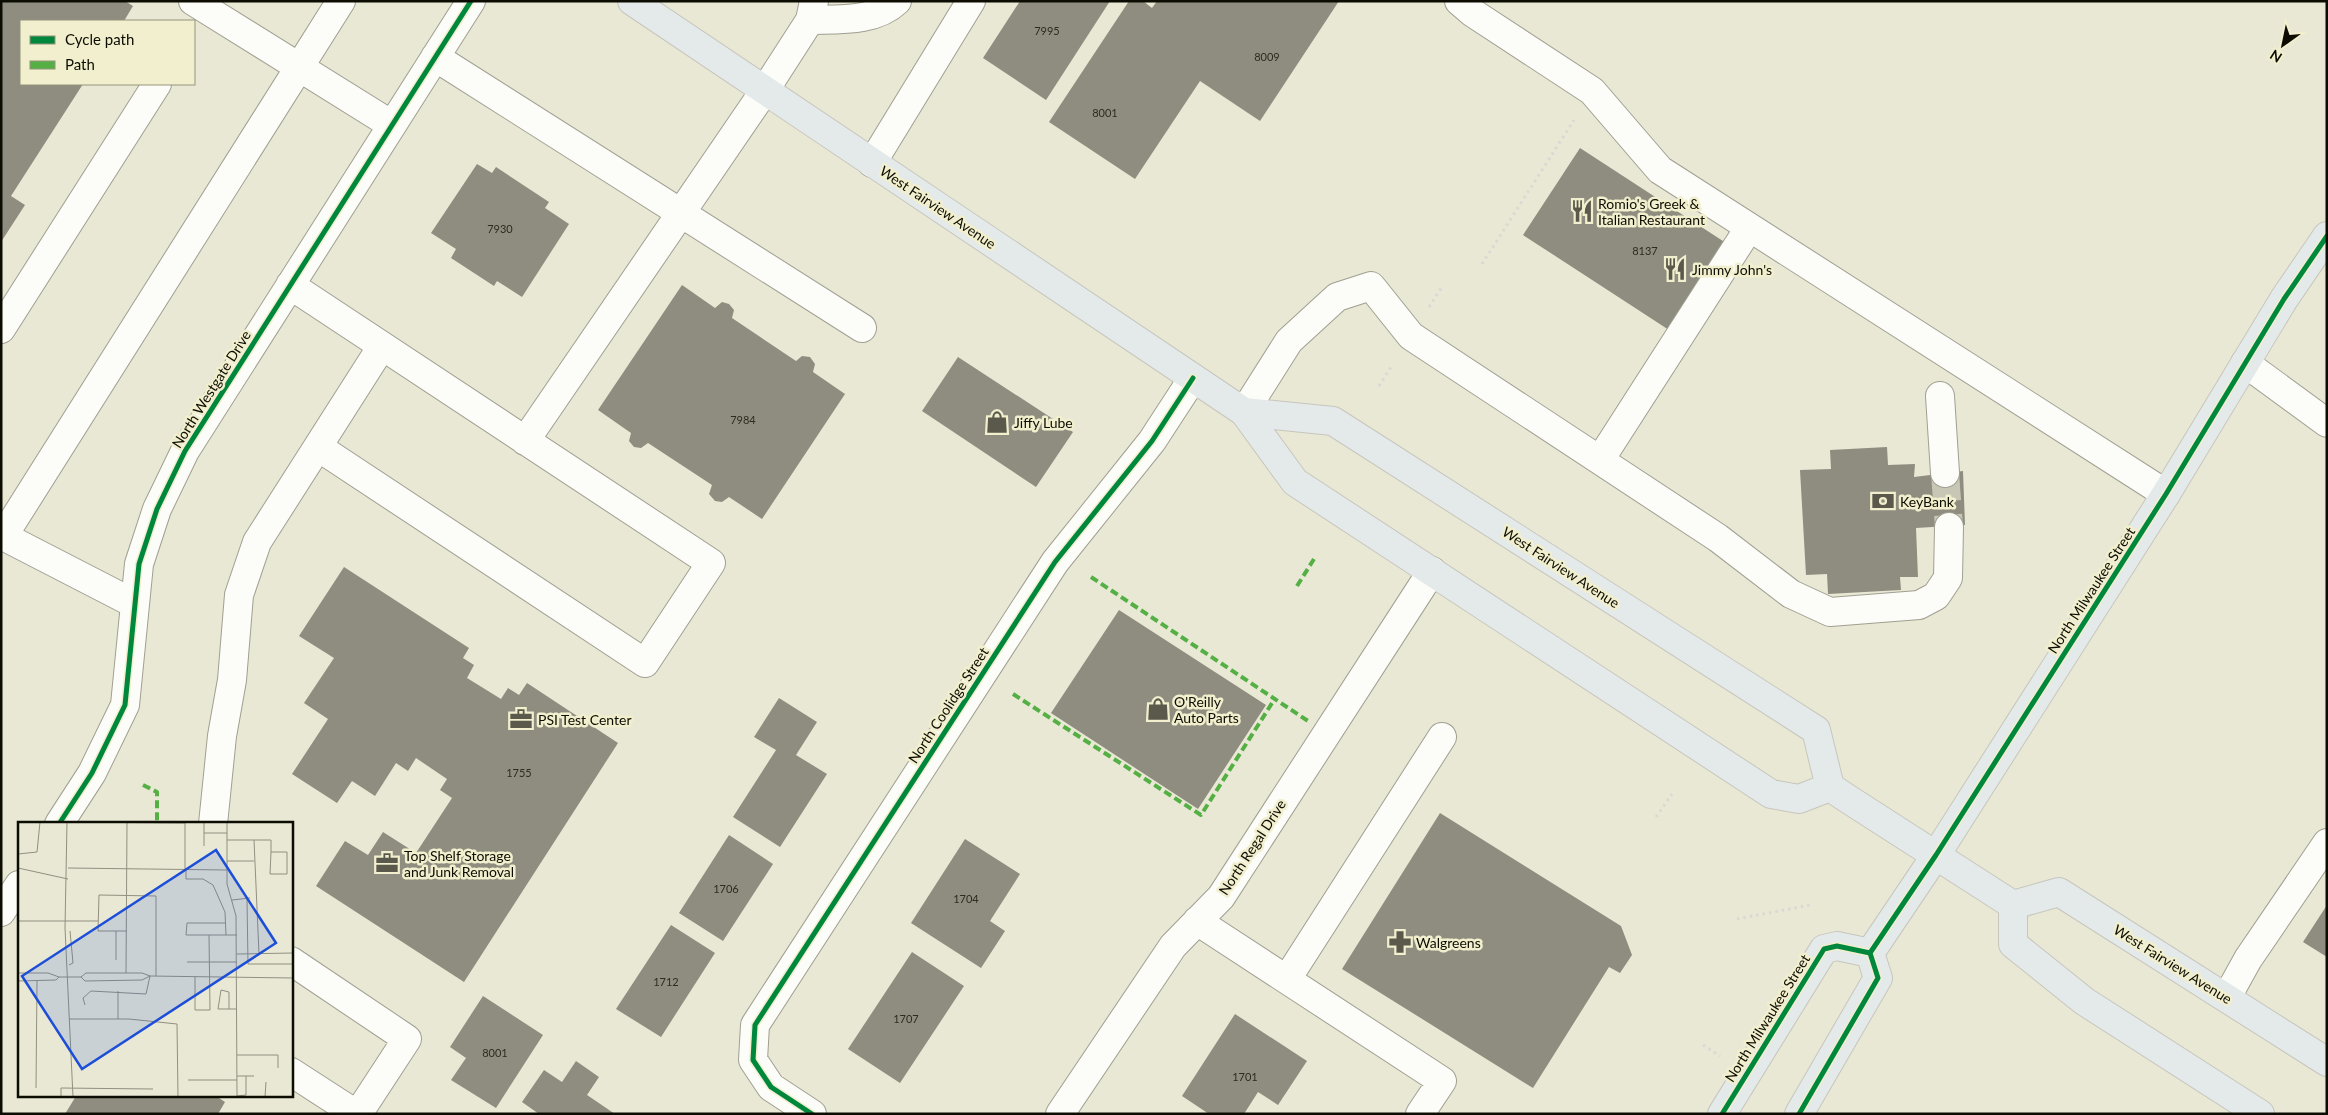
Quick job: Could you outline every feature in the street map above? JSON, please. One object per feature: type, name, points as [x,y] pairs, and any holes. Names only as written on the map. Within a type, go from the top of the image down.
[{"type":"main road","name":"West Fairview Avenue","points":[[632,1],[1244,412],[1295,482],[1771,794],[1799,799],[1830,787],[1816,730],[1333,421],[1244,412]]},
{"type":"main road","name":"North Milwaukee Street","points":[[1722,1114],[1824,949],[1837,946],[1870,953],[1936,855],[2166,494],[2284,299],[2327,236]]},
{"type":"main road","points":[[1830,787],[2013,905],[2013,944],[2084,1001],[2260,1114]]},
{"type":"main road","name":"West Fairview Avenue","points":[[2013,905],[2059,892],[2327,1062]]},
{"type":"main road","points":[[1799,1114],[1878,978],[1870,953]]},
{"type":"street","points":[[135,604],[3,535],[341,1]]},
{"type":"street","name":"North Westgate Drive","points":[[60,822],[92,774],[125,705],[139,564],[157,509],[181,459],[471,1]]},
{"type":"street","points":[[526,441],[765,90],[812,11],[867,16],[888,10],[897,1]]},
{"type":"street","points":[[872,163],[971,1]]},
{"type":"street","points":[[1459,1],[1473,13],[1592,92],[1660,170],[2166,494]]},
{"type":"street","points":[[197,12],[300,68],[392,125]]},
{"type":"street","points":[[435,57],[862,328]]},
{"type":"street","points":[[1,329],[157,85]]},
{"type":"street","points":[[1600,460],[1749,228]]},
{"type":"street","points":[[290,285],[711,563],[645,663],[318,447]]},
{"type":"street","points":[[1244,412],[1289,341],[1337,298],[1371,286],[1411,336],[1718,538],[1792,594],[1830,612],[1919,605],[1936,596],[1948,578],[1949,526]]},
{"type":"street","points":[[213,822],[222,736],[232,680],[239,595],[257,542],[382,346]]},
{"type":"street","points":[[2246,363],[2327,423]]},
{"type":"street","name":"North Coolidge Street","points":[[812,1114],[771,1087],[753,1060],[756,1025],[1055,562],[1152,441],[1193,378]]},
{"type":"street","points":[[1940,396],[1945,473]]},
{"type":"street","name":"North Regal Drive","points":[[1060,1114],[1173,946],[1221,897],[1432,571]]},
{"type":"street","points":[[1286,979],[1442,737]]},
{"type":"street","points":[[2227,997],[2248,959],[2327,843]]},
{"type":"street","points":[[1197,921],[1442,1080],[1420,1114]]},
{"type":"street","points":[[292,962],[407,1039],[357,1114],[292,1073]]},
{"type":"path","points":[[1482,264],[1578,113]]},
{"type":"path","points":[[1426,311],[1442,287]]},
{"type":"path","points":[[1378,386],[1398,357]]},
{"type":"path","points":[[1656,817],[1672,794]]},
{"type":"path","points":[[1737,919],[1810,906]]},
{"type":"path","points":[[1702,1045],[1727,1060]]},
{"type":"building","points":[[1,1],[125,1],[133,6],[125,20],[20,20],[20,85],[82,85],[11,196],[25,205],[1,242]]},
{"type":"building","points":[[1020,1],[1110,1],[1046,100],[983,58]]},
{"type":"building","points":[[1129,1],[1143,1],[1152,8],[1157,1],[1339,1],[1260,121],[1200,81],[1135,179],[1049,122]]},
{"type":"building","points":[[1580,148],[1726,243],[1669,330],[1523,235]]},
{"type":"building","points":[[477,164],[492,173],[496,167],[549,202],[545,208],[569,224],[522,297],[497,281],[494,286],[451,258],[456,249],[431,233]]},
{"type":"building","points":[[682,285],[715,308],[722,302],[729,304],[734,310],[732,318],[796,361],[802,356],[810,357],[815,364],[813,372],[845,394],[762,519],[729,497],[722,502],[715,501],[709,494],[712,485],[648,443],[641,448],[634,447],[629,441],[631,433],[598,410]]},
{"type":"building","name":"Jiffy Lube","points":[[958,357],[1073,432],[1036,487],[922,411]]},
{"type":"building","name":"KeyBank","points":[[1887,447],[1888,465],[1915,464],[1914,477],[1963,471],[1965,525],[1916,528],[1918,577],[1900,577],[1901,590],[1828,594],[1827,574],[1806,575],[1800,470],[1831,469],[1830,450]]},
{"type":"building","points":[[344,567],[469,648],[463,658],[474,665],[467,678],[501,699],[508,688],[519,695],[527,683],[618,743],[464,982],[316,886],[345,841],[368,855],[383,832],[416,853],[452,798],[440,790],[447,779],[416,758],[408,771],[396,763],[375,796],[352,781],[337,803],[292,774],[328,719],[304,703],[334,658],[299,636]]},
{"type":"building","name":"O'Reilly Auto Parts","points":[[1119,610],[1266,705],[1198,809],[1051,713]]},
{"type":"building","points":[[779,698],[817,722],[796,755],[827,774],[780,847],[733,817],[776,750],[754,737]]},
{"type":"building","name":"Walgreens","points":[[1440,813],[1621,926],[1632,955],[1620,973],[1609,967],[1533,1088],[1342,969]]},
{"type":"building","points":[[729,835],[773,864],[723,941],[679,913]]},
{"type":"building","points":[[965,839],[1020,874],[990,921],[1005,931],[981,968],[911,923]]},
{"type":"building","points":[[2327,905],[2327,957],[2303,942]]},
{"type":"building","points":[[671,925],[715,953],[661,1037],[616,1009]]},
{"type":"building","points":[[912,952],[964,986],[900,1083],[848,1049]]},
{"type":"building","points":[[483,996],[543,1035],[496,1108],[451,1080],[466,1058],[450,1047]]},
{"type":"building","points":[[1235,1014],[1307,1061],[1278,1105],[1258,1092],[1244,1114],[1209,1114],[1182,1096]]},
{"type":"building","points":[[576,1061],[599,1077],[587,1095],[615,1114],[539,1114],[522,1102],[544,1070],[562,1082]]},
{"type":"building","points":[[75,1098],[219,1098],[225,1102],[218,1114],[65,1114]]},
{"type":"tunnel","points":[[1945,473],[1949,527]]},
{"type":"marked path","points":[[1297,586],[1314,559]]},
{"type":"marked path","points":[[1091,577],[1308,721]]},
{"type":"marked path","points":[[1013,694],[1201,815],[1274,700]]},
{"type":"marked path","points":[[143,785],[157,792],[157,822]]},
{"type":"cycle path","points":[[60,822],[92,773],[125,705],[139,564],[157,509],[185,451],[471,1]]},
{"type":"cycle path","points":[[1870,953],[1936,855],[2166,494],[2284,299],[2327,236]]},
{"type":"cycle path","points":[[812,1114],[771,1087],[753,1060],[755,1025],[1055,562],[1152,441],[1193,378]]},
{"type":"cycle path","points":[[1722,1114],[1824,949],[1837,946],[1870,953]]},
{"type":"cycle path","points":[[1799,1114],[1878,978],[1870,953]]},
{"type":"place","name":"Romio's Greek & Italian Restaurant","points":[[1582,211]]},
{"type":"place","name":"Jimmy John's","points":[[1675,269]]},
{"type":"place","name":"Jiffy Lube","points":[[997,422]]},
{"type":"place","name":"KeyBank","points":[[1883,501]]},
{"type":"place","name":"O'Reilly Auto Parts","points":[[1158,709]]},
{"type":"place","name":"PSI Test Center","points":[[521,719]]},
{"type":"place","name":"Top Shelf Storage and Junk Removal","points":[[387,863]]},
{"type":"place","name":"Walgreens","points":[[1400,942]]}]
